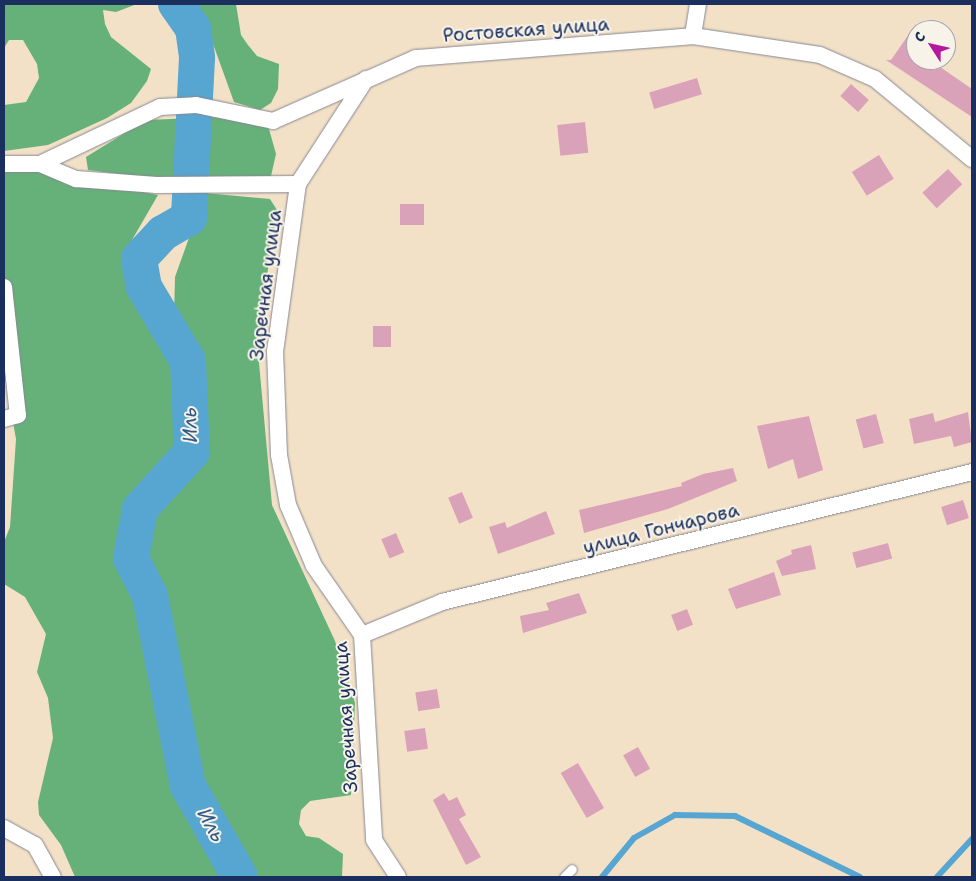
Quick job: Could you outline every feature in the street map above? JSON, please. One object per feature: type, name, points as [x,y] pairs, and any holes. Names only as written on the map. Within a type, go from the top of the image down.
[{"type":"street","points":[[693,36],[698,4]]},
{"type":"street","name":"Ростовская улица","points":[[40,164],[160,107],[196,105],[273,121],[416,58],[525,47],[649,43],[693,36],[820,55],[875,78],[972,159]]},
{"type":"street","name":"Заречная улица","points":[[366,79],[298,184],[274,350],[279,455],[288,505],[314,566],[362,635],[374,840],[398,877]]},
{"type":"street","points":[[4,164],[40,164],[76,179],[157,185],[298,184]]},
{"type":"street","points":[[4,287],[18,415],[4,419]]},
{"type":"street","name":"улица Гончарова","points":[[362,635],[442,602],[972,472]]},
{"type":"street","points":[[4,828],[35,845],[53,877]]},
{"type":"lane","points":[[564,877],[572,869]]},
{"type":"green space","points":[[4,4],[137,4],[116,12],[103,10],[105,24],[111,37],[151,69],[147,81],[131,103],[107,118],[48,145],[4,151],[4,105],[26,102],[39,78],[37,64],[23,40],[9,40],[4,48]]},
{"type":"green space","points":[[186,4],[236,4],[241,35],[248,45],[257,56],[279,64],[278,89],[271,103],[260,110],[234,102],[208,30]]},
{"type":"green space","points":[[220,117],[258,122],[269,129],[276,154],[271,176],[143,177],[88,170],[86,157],[146,120]]},
{"type":"green space","points":[[32,169],[158,195],[132,240],[142,313],[174,316],[175,277],[205,193],[270,199],[277,210],[257,341],[272,505],[335,641],[355,703],[351,795],[310,801],[301,810],[299,824],[306,836],[319,838],[343,854],[342,877],[75,877],[61,845],[39,815],[38,802],[53,738],[48,698],[37,672],[46,634],[25,597],[4,584],[4,542],[10,527],[16,439],[4,372],[4,171]]},
{"type":"building","points":[[906,38],[906,70],[944,70],[972,89],[972,117],[886,60],[891,60]]},
{"type":"building","points":[[697,78],[702,94],[654,109],[649,93]]},
{"type":"building","points":[[851,84],[869,100],[858,112],[840,96]]},
{"type":"building","points":[[585,122],[588,153],[560,156],[557,125]]},
{"type":"building","points":[[879,155],[894,179],[867,196],[852,172]]},
{"type":"building","points":[[948,169],[962,184],[937,208],[922,193]]},
{"type":"building","points":[[400,204],[424,204],[424,225],[400,225]]},
{"type":"building","points":[[373,326],[391,326],[391,347],[373,347]]},
{"type":"building","points":[[968,412],[972,442],[954,447],[951,436],[914,444],[909,419],[933,413],[935,422]]},
{"type":"building","points":[[876,414],[884,443],[863,448],[856,419]]},
{"type":"building","points":[[809,416],[823,470],[798,479],[793,459],[768,469],[757,426]]},
{"type":"building","points":[[733,468],[737,481],[668,509],[584,533],[579,510],[682,486],[681,483],[703,474]]},
{"type":"building","points":[[462,492],[473,518],[459,524],[448,498]]},
{"type":"building","points":[[963,500],[969,518],[947,525],[941,507]]},
{"type":"building","points":[[546,511],[555,534],[498,554],[489,527],[505,522],[507,528]]},
{"type":"building","points":[[396,533],[404,552],[389,559],[381,539]]},
{"type":"building","points":[[888,543],[892,558],[856,568],[852,553]]},
{"type":"building","points":[[811,545],[816,569],[782,576],[776,561],[792,554],[791,550]]},
{"type":"building","points":[[774,572],[781,595],[736,609],[728,589]]},
{"type":"building","points":[[579,593],[587,613],[523,633],[520,616],[549,610],[546,603]]},
{"type":"building","points":[[687,609],[693,625],[677,631],[671,615]]},
{"type":"building","points":[[437,689],[440,708],[418,711],[415,692]]},
{"type":"building","points":[[425,728],[428,749],[407,752],[404,731]]},
{"type":"building","points":[[638,747],[650,769],[635,777],[623,755]]},
{"type":"building","points":[[578,763],[604,808],[587,818],[561,773]]},
{"type":"building","points":[[444,793],[449,801],[457,797],[466,815],[459,819],[481,857],[466,865],[433,800]]},
{"type":"waterway","name":"Иль","points":[[176,4],[193,28],[197,58],[189,218],[163,233],[139,259],[144,287],[188,361],[192,452],[140,509],[131,558],[150,596],[188,786],[240,877]]},
{"type":"waterway","points":[[602,877],[634,838],[675,815],[735,816],[860,877]]},
{"type":"waterway","points":[[937,877],[972,839]]}]
